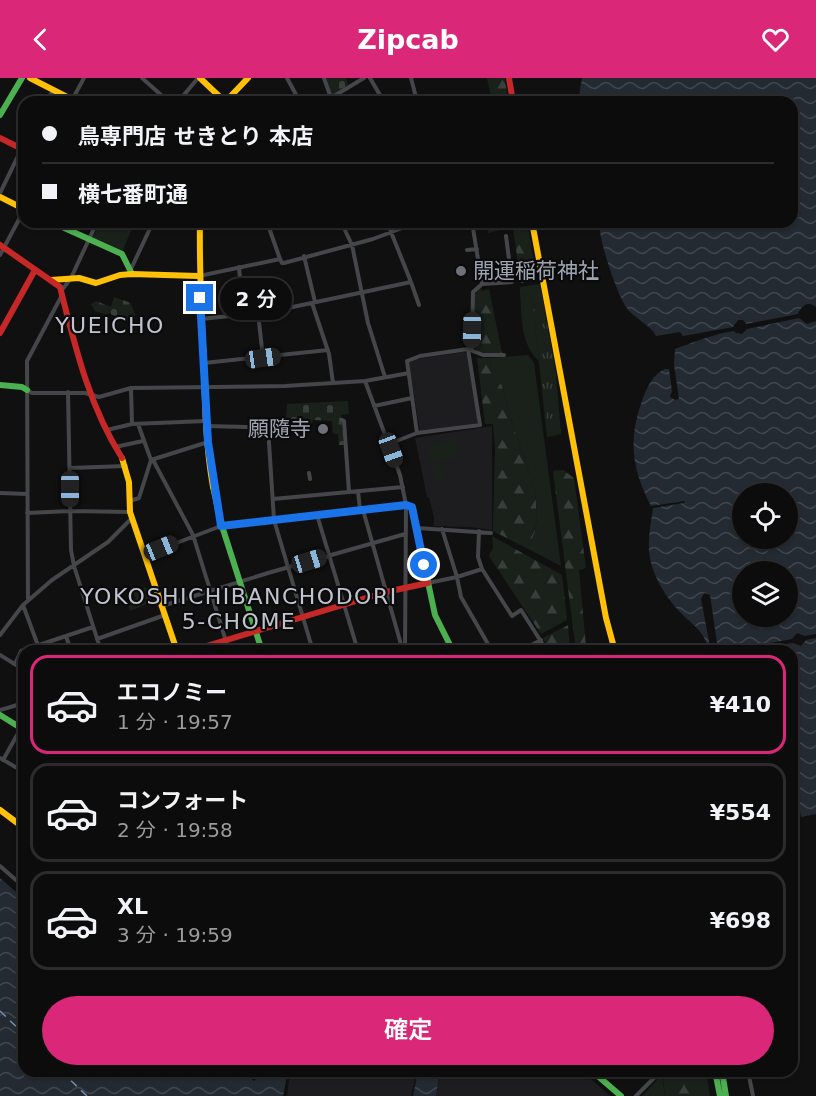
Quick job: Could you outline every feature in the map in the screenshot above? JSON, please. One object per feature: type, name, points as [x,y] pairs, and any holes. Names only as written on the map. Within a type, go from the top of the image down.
[{"type":"street","points":[[0,115],[22,78]]},
{"type":"street","points":[[30,78],[65,96]]},
{"type":"street","points":[[77,96],[84,78]]},
{"type":"street","points":[[142,78],[162,96]]},
{"type":"street","points":[[183,96],[199,78],[219,96]]},
{"type":"street","points":[[231,96],[248,78]]},
{"type":"street","points":[[287,78],[297,96]]},
{"type":"street","points":[[324,78],[331,96]]},
{"type":"street","points":[[333,96],[364,78]]},
{"type":"street","points":[[370,78],[380,96]]},
{"type":"street","points":[[411,78],[415,96]]},
{"type":"street","points":[[509,78],[512,96]]},
{"type":"street","points":[[50,96],[53,90]]},
{"type":"street","points":[[0,138],[18,147]]},
{"type":"street","points":[[18,159],[0,195],[18,206]]},
{"type":"street","points":[[0,255],[2,246],[18,219]]},
{"type":"street","points":[[66,228],[122,254],[131,272]]},
{"type":"street","points":[[28,599],[27,361],[95,228]]},
{"type":"street","points":[[131,272],[150,228]]},
{"type":"street","points":[[200,228],[198,276],[208,442],[221,526],[228,541],[260,645]]},
{"type":"street","points":[[269,228],[282,263],[352,245],[402,228]]},
{"type":"street","points":[[344,228],[352,245],[368,322],[385,377]]},
{"type":"street","points":[[389,228],[419,305]]},
{"type":"street","points":[[473,228],[482,284]]},
{"type":"street","points":[[533,228],[606,618],[613,645]]},
{"type":"street","points":[[388,444],[417,434],[480,425],[470,349],[473,292],[482,284],[512,282],[506,236]]},
{"type":"street","points":[[2,246],[60,286],[77,355],[107,430],[126,466],[131,515],[175,645]]},
{"type":"street","points":[[467,250],[477,249]]},
{"type":"street","points":[[304,256],[328,350],[333,383]]},
{"type":"street","points":[[51,280],[71,278],[96,283],[131,272],[198,276],[280,259]]},
{"type":"street","points":[[239,267],[243,315]]},
{"type":"street","points":[[0,333],[35,270]]},
{"type":"street","points":[[201,320],[258,313],[362,294],[411,282]]},
{"type":"street","points":[[258,313],[263,358]]},
{"type":"street","points":[[417,434],[407,361],[420,356],[470,349],[483,355],[504,355]]},
{"type":"street","points":[[204,363],[328,350]]},
{"type":"street","points":[[0,385],[22,387],[32,393],[68,392],[99,397],[131,388],[285,386],[364,381],[409,373]]},
{"type":"street","points":[[364,381],[403,487],[406,505],[404,645]]},
{"type":"street","points":[[131,388],[132,424]]},
{"type":"street","points":[[68,392],[71,550],[99,645]]},
{"type":"street","points":[[374,406],[412,398]]},
{"type":"street","points":[[342,420],[344,421],[349,492]]},
{"type":"street","points":[[107,430],[132,424],[206,424],[283,428]]},
{"type":"street","points":[[138,424],[152,460],[193,535],[227,645]]},
{"type":"street","points":[[268,427],[274,520],[311,645]]},
{"type":"street","points":[[116,447],[143,441]]},
{"type":"street","points":[[152,460],[208,442]]},
{"type":"street","points":[[129,502],[139,498],[152,460]]},
{"type":"street","points":[[70,468],[126,466]]},
{"type":"street","points":[[309,473],[310,479]]},
{"type":"street","points":[[273,500],[403,487]]},
{"type":"street","points":[[358,491],[371,543],[403,645]]},
{"type":"street","points":[[0,493],[27,494]]},
{"type":"street","points":[[145,555],[221,526],[406,505],[412,507],[435,615],[450,645]]},
{"type":"street","points":[[27,513],[70,511],[131,515]]},
{"type":"street","points":[[0,635],[22,604],[52,580],[108,542],[131,515]]},
{"type":"street","points":[[317,515],[356,645]]},
{"type":"street","points":[[416,528],[491,533]]},
{"type":"street","points":[[442,529],[461,597],[489,645]]},
{"type":"street","points":[[479,531],[478,557],[482,569],[512,616],[521,610],[544,645]]},
{"type":"street","points":[[162,606],[405,534]]},
{"type":"street","points":[[210,645],[386,592],[457,577],[482,569]]},
{"type":"street","points":[[22,604],[38,645]]},
{"type":"street","points":[[97,639],[165,615]]},
{"type":"street","points":[[46,645],[93,627]]},
{"type":"street","points":[[66,636],[69,645]]},
{"type":"street","points":[[531,645],[541,640]]},
{"type":"street","points":[[0,655],[18,666]]},
{"type":"street","points":[[15,664],[18,658]]},
{"type":"street","points":[[0,710],[18,705]]},
{"type":"street","points":[[0,715],[18,726]]},
{"type":"street","points":[[18,736],[2,759],[18,768]]},
{"type":"street","points":[[0,810],[18,824]]},
{"type":"street","points":[[0,866],[18,882]]},
{"type":"street","points":[[599,1077],[621,1096]]},
{"type":"street","points":[[636,1096],[655,1077]]},
{"type":"street","points":[[716,1077],[720,1096]]},
{"type":"street","points":[[723,1077],[726,1096]]},
{"type":"street","points":[[749,1077],[753,1096]]},
{"type":"shaded area","points":[[464,352],[468,354],[478,423],[420,432],[409,363],[411,360]]},
{"type":"shaded area","points":[[492,426],[492,530],[434,526],[434,517],[427,497],[415,438]]},
{"type":"shaded area","points":[[289,1077],[416,1077],[411,1096],[287,1096]]},
{"type":"shaded area","points":[[440,1077],[589,1077],[610,1096],[436,1096]]},
{"type":"green space","points":[[326,78],[346,78],[348,85],[332,96]]},
{"type":"green space","points":[[487,78],[505,78],[507,96],[491,96]]},
{"type":"green space","points":[[97,228],[132,228],[122,252],[92,239]]},
{"type":"green space","points":[[488,228],[509,228],[488,233]]},
{"type":"green space","points":[[513,228],[528,228],[537,280],[521,283]]},
{"type":"green space","points":[[540,284],[556,374],[561,434],[547,437],[532,298],[520,293],[520,287]]},
{"type":"green space","points":[[480,288],[482,291],[489,289],[502,353],[483,354],[474,348],[475,294]]},
{"type":"green space","points":[[520,293],[532,297],[539,361],[528,347],[525,338]]},
{"type":"green space","points":[[114,297],[131,303],[135,316],[134,324],[108,313],[107,315],[95,311],[91,304],[96,301],[111,307]]},
{"type":"green space","points":[[528,355],[534,363],[561,566],[528,549],[535,532],[537,516],[535,490],[502,385],[494,380],[490,358]]},
{"type":"green space","points":[[477,358],[490,358],[494,379],[502,385],[535,490],[537,516],[535,532],[528,549],[493,531],[495,448],[493,424],[485,424]]},
{"type":"green space","points":[[348,401],[349,414],[341,415],[344,445],[339,445],[338,434],[333,434],[332,421],[313,420],[311,428],[296,427],[296,421],[286,421],[287,404]]},
{"type":"green space","points":[[457,438],[457,458],[432,463],[428,445]]},
{"type":"green space","points":[[440,464],[444,481],[436,483],[432,466]]},
{"type":"green space","points":[[563,470],[574,478],[586,568],[579,570],[586,645],[575,645],[553,471]]},
{"type":"green space","points":[[492,536],[562,575],[567,620],[541,634],[489,556],[493,548]]},
{"type":"green space","points":[[146,587],[152,602],[130,611],[127,603],[136,599],[133,592]]},
{"type":"green space","points":[[568,625],[570,645],[547,645],[543,638]]},
{"type":"green space","points":[[656,1077],[662,1077],[665,1096],[642,1096],[657,1080]]},
{"type":"green space","points":[[663,1077],[707,1077],[710,1096],[665,1096]]},
{"type":"water","points":[[582,78],[816,78],[816,307],[808,304],[803,306],[798,314],[746,324],[743,320],[738,320],[733,327],[683,336],[680,332],[656,336],[629,311],[622,300],[609,266],[600,228],[798,228],[798,96],[579,96]]},
{"type":"water","points":[[799,318],[807,324],[816,321],[816,634],[805,636],[797,633],[792,639],[759,645],[737,643],[718,645],[710,595],[704,593],[701,599],[710,645],[707,645],[700,632],[669,599],[650,560],[649,546],[653,508],[685,501],[651,506],[636,466],[635,427],[647,389],[654,377],[661,371],[669,369],[672,391],[670,397],[675,400],[679,399],[674,365],[675,349],[726,332],[742,334],[747,329]]},
{"type":"water","points":[[816,638],[816,814],[801,817],[798,800],[798,645],[781,645],[793,643],[801,646],[806,640]]},
{"type":"water","points":[[0,878],[18,894],[18,1077],[249,1077],[254,1081],[258,1077],[287,1077],[283,1096],[0,1096]]},
{"type":"water","points":[[417,1077],[439,1077],[436,1096],[413,1096]]},
{"type":"ferry route","points":[[0,1011],[18,1028]]},
{"type":"ferry route","points":[[67,1077],[87,1096]]},
{"type":"traffic: fast","points":[[0,115],[22,78]]},
{"type":"traffic: fast","points":[[64,228],[122,254],[132,274]]},
{"type":"traffic: fast","points":[[0,385],[22,387],[27,390]]},
{"type":"traffic: fast","points":[[213,487],[221,523],[260,645]]},
{"type":"traffic: fast","points":[[406,505],[412,507],[435,615],[450,645]]},
{"type":"traffic: fast","points":[[0,715],[18,726]]},
{"type":"traffic: fast","points":[[599,1077],[621,1096]]},
{"type":"traffic: fast","points":[[716,1077],[720,1096]]},
{"type":"traffic: fast","points":[[723,1077],[726,1096]]},
{"type":"traffic: slow","points":[[30,78],[65,96]]},
{"type":"traffic: slow","points":[[200,78],[219,96]]},
{"type":"traffic: slow","points":[[231,96],[248,78]]},
{"type":"traffic: slow","points":[[0,197],[18,206]]},
{"type":"traffic: slow","points":[[200,228],[205,413],[213,487]]},
{"type":"traffic: slow","points":[[533,228],[606,618],[613,645]]},
{"type":"traffic: slow","points":[[51,280],[79,278],[96,283],[120,275],[132,274],[198,276]]},
{"type":"traffic: slow","points":[[122,458],[129,482],[130,512],[175,645]]},
{"type":"traffic: slow","points":[[0,810],[18,824]]},
{"type":"traffic: jam","points":[[509,78],[512,96]]},
{"type":"traffic: jam","points":[[0,138],[18,147]]},
{"type":"traffic: jam","points":[[0,245],[60,287],[84,375],[100,418],[122,458]]},
{"type":"traffic: jam","points":[[0,333],[35,270]]},
{"type":"traffic: jam","points":[[210,645],[386,592],[428,583]]},
{"type":"place","name":"開運稲荷神社","points":[[461,271]]},
{"type":"place","name":"願隨寺","points":[[323,429]]},
{"type":"district","name":"YUEICHO","points":[[110,325]]},
{"type":"district","name":"YOKOSHICHIBANCHODORI 5-CHOME","points":[[239,608]]},
{"type":"route","points":[[200,298],[206,426],[221,526],[406,505],[412,507],[424,565]]}]
